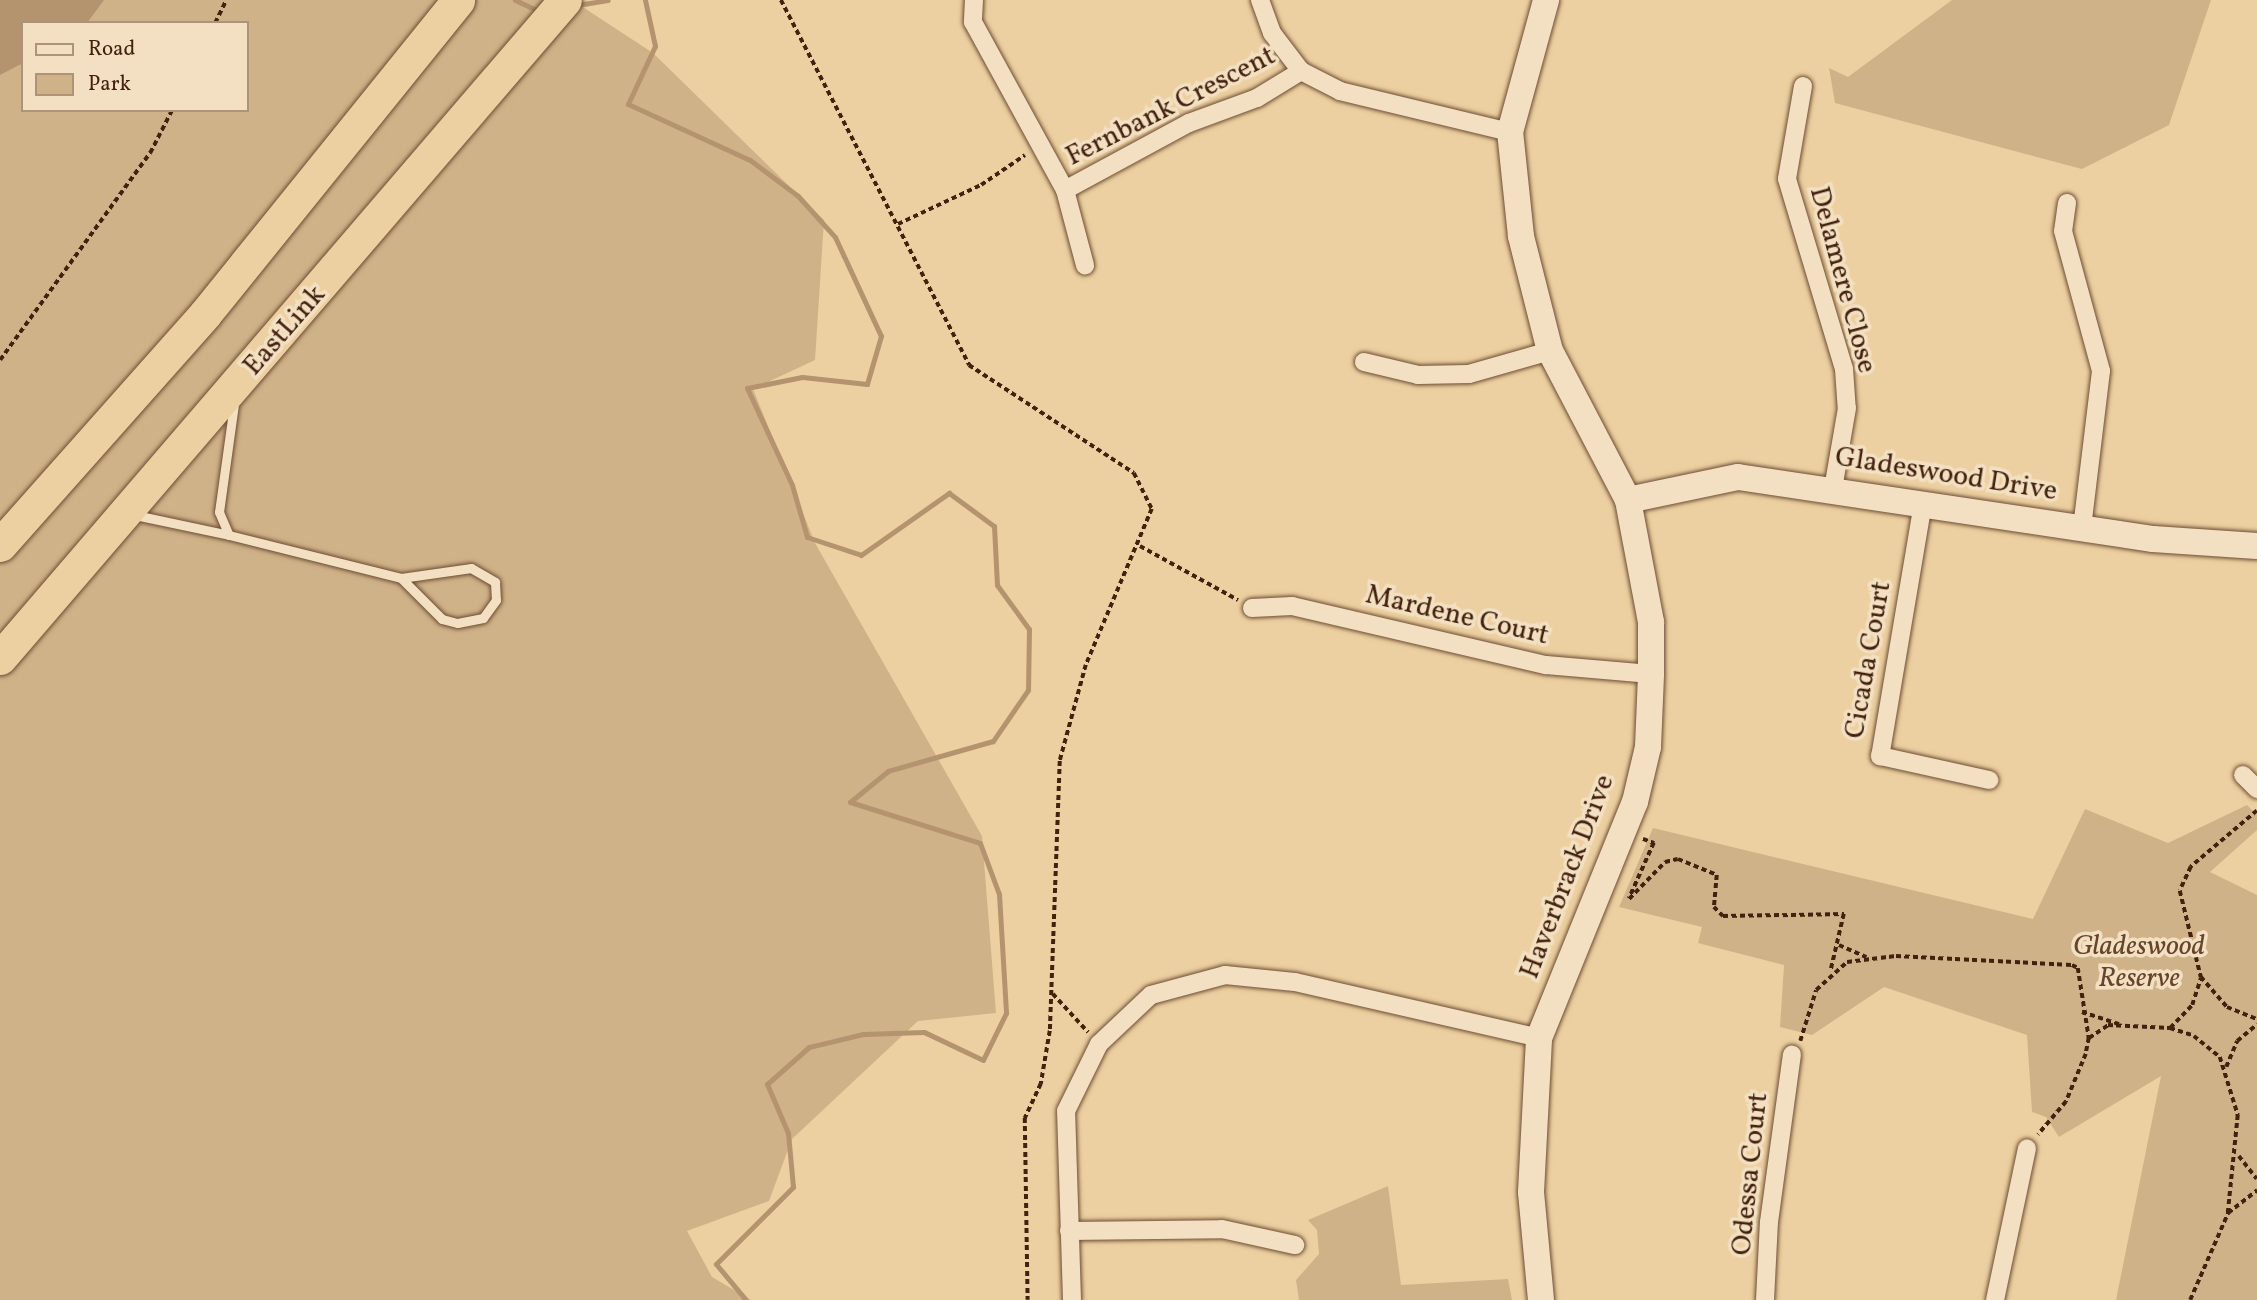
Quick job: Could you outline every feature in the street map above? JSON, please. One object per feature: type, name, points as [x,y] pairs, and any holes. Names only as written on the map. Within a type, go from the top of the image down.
[{"type":"highway","points":[[0,545],[205,314],[458,0]]},
{"type":"highway","name":"EastLink","points":[[0,657],[238,385],[565,0]]},
{"type":"street","name":"Fernbank Crescent","points":[[974,0],[973,22],[1036,147],[1065,190],[1084,265]]},
{"type":"street","points":[[1260,0],[1272,33],[1301,71],[1340,91],[1510,132]]},
{"type":"street","name":"Haverbrack Drive","points":[[1541,1300],[1531,1192],[1539,1038],[1625,832],[1648,747],[1651,674],[1651,622],[1628,500],[1550,351],[1521,236],[1510,132],[1546,0]]},
{"type":"street","name":"Fernbank Crescent","points":[[1065,190],[1301,71]]},
{"type":"street","name":"Delamere Close","points":[[1803,86],[1787,179],[1844,369],[1847,408],[1833,489]]},
{"type":"street","points":[[2067,203],[2063,231],[2101,371],[2082,527]]},
{"type":"street","points":[[1364,362],[1418,375],[1469,374],[1550,351]]},
{"type":"street","name":"Gladeswood Drive","points":[[1628,500],[1738,477],[2082,527],[2257,546]]},
{"type":"street","name":"Cicada Court","points":[[1923,503],[1880,756],[1989,780]]},
{"type":"street","name":"Mardene Court","points":[[1252,608],[1292,606],[1546,665],[1651,674]]},
{"type":"street","points":[[2243,775],[2257,789]]},
{"type":"street","points":[[1072,1300],[1066,1111],[1099,1044],[1151,995],[1225,975],[1295,982],[1539,1038]]},
{"type":"street","name":"Odessa Court","points":[[1765,1300],[1769,1222],[1792,1055]]},
{"type":"street","points":[[1995,1300],[2027,1148]]},
{"type":"street","points":[[1069,1231],[1222,1229],[1295,1245]]},
{"type":"lane","points":[[229,535],[219,512],[238,385]]},
{"type":"lane","points":[[125,514],[229,535],[401,578],[471,568],[495,582],[496,600],[483,618],[457,624],[442,619],[401,578]]},
{"type":"path","points":[[216,21],[226,0]]},
{"type":"path","points":[[781,0],[969,365],[1134,473],[1152,509],[1140,546],[1114,591],[1060,761],[1053,994],[1041,1084],[1025,1118],[1028,1300]]},
{"type":"path","points":[[0,359],[150,153],[171,112]]},
{"type":"path","points":[[898,223],[981,185],[1036,147]]},
{"type":"path","points":[[1140,546],[1252,608]]},
{"type":"path","points":[[2226,1067],[2237,1041],[2257,1022],[2227,1007],[2201,977],[2183,914],[2182,878],[2257,811]]},
{"type":"path","points":[[1625,832],[1654,843],[1633,901],[1665,862],[1678,859],[1717,875],[1716,913],[1844,914],[1839,945],[1831,970],[1816,990],[1808,1030],[1792,1055]]},
{"type":"path","points":[[1839,945],[1868,957],[2072,965],[2078,968],[2082,1012],[2089,1038],[2066,1102],[2027,1148]]},
{"type":"path","points":[[1831,970],[1868,957]]},
{"type":"path","points":[[2170,1028],[2192,1005],[2201,977]]},
{"type":"path","points":[[1053,994],[1099,1044]]},
{"type":"path","points":[[2082,1012],[2122,1026]]},
{"type":"path","points":[[2089,1038],[2108,1026],[2170,1028],[2203,1042],[2226,1067],[2236,1099],[2237,1155],[2228,1213],[2190,1300]]},
{"type":"path","points":[[2237,1155],[2257,1178]]},
{"type":"path","points":[[2228,1213],[2257,1190]]},
{"type":"green space","points":[[0,0],[572,0],[653,53],[824,220],[815,360],[753,389],[815,543],[982,836],[996,1013],[918,1021],[792,1139],[769,1201],[687,1231],[712,1277],[751,1300],[0,1300]]},
{"type":"green space","points":[[1952,0],[2211,0],[2169,125],[2082,169],[1835,103],[1829,68],[1848,77]]},
{"type":"green space","name":"Gladeswood Reserve","points":[[2247,805],[2257,815],[2257,830],[2210,872],[2257,895],[2257,1300],[2116,1300],[2161,1076],[2059,1137],[2046,1117],[2032,1112],[2027,1035],[1884,987],[1812,1035],[1780,1027],[1784,965],[1698,943],[1702,927],[1619,907],[1653,828],[2033,919],[2085,809],[2168,843]]},
{"type":"green space","points":[[1388,1186],[1401,1285],[1508,1279],[1512,1300],[1299,1300],[1296,1280],[1319,1254],[1317,1230],[1308,1220]]},
{"type":"shaded area","points":[[0,0],[104,0],[88,21],[21,21],[21,64],[0,75]]},
{"type":"waterway","points":[[515,0],[539,11]]},
{"type":"waterway","points":[[577,5],[608,0]]},
{"type":"waterway","points":[[645,0],[655,46],[628,104],[750,160],[798,196],[835,237],[881,336],[867,384],[802,377],[747,388],[792,485],[807,537],[861,555],[949,493],[994,526],[997,585],[1029,629],[1028,690],[993,741],[888,771],[850,802],[980,843],[999,894],[1006,1013],[983,1060],[924,1032],[863,1034],[809,1047],[767,1084],[788,1133],[793,1187],[716,1264],[746,1300]]}]
